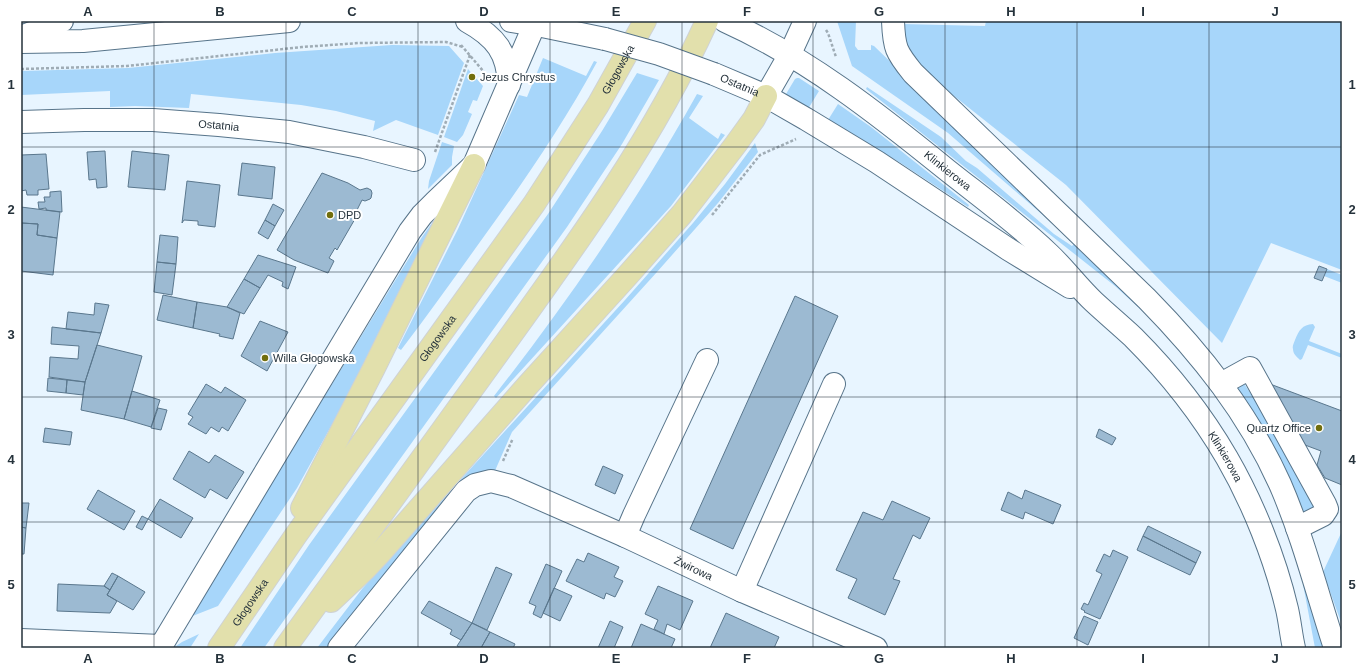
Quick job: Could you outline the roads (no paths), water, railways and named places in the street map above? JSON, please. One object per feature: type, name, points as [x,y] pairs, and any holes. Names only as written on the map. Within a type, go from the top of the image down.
[{"type":"main road","name":"Głogowska","points":[[219,648],[275,566],[538,199],[598,105],[645,21]]},
{"type":"main road","points":[[288,645],[596,215],[658,118],[707,21]]},
{"type":"main road","points":[[288,645],[380,553],[523,391],[664,235],[731,151],[754,119],[766,96]]},
{"type":"main road","points":[[275,566],[307,497],[380,355],[474,165]]},
{"type":"street","points":[[21,37],[62,21]]},
{"type":"street","points":[[21,42],[83,41],[289,21]]},
{"type":"street","points":[[21,640],[160,647],[410,231],[422,215],[474,165],[535,23],[511,21]]},
{"type":"street","points":[[766,96],[789,56],[805,21]]},
{"type":"street","points":[[893,21],[894,42],[900,57],[913,73],[1148,299],[1177,329],[1213,372],[1243,416],[1279,483],[1298,528],[1335,648]]},
{"type":"street","points":[[471,23],[490,37],[502,53],[507,66],[509,85]]},
{"type":"street","name":"Ostatnia","points":[[535,23],[605,39],[658,54],[714,74],[766,96]]},
{"type":"street","points":[[731,24],[789,56]]},
{"type":"street","name":"Klinkierowa","points":[[789,56],[855,98],[993,206],[1049,254],[1093,301],[1132,337],[1168,376],[1207,428],[1227,458],[1245,491],[1277,572],[1287,609],[1294,648]]},
{"type":"street","name":"Klinkierowa","points":[[766,96],[806,118],[877,162],[1008,249],[1093,301]]},
{"type":"street","name":"Ostatnia","points":[[21,122],[153,120],[219,125],[289,132],[423,159]]},
{"type":"street","points":[[625,536],[707,360]]},
{"type":"street","points":[[1221,384],[1250,368],[1325,504],[1327,509],[1323,515],[1298,528]]},
{"type":"street","points":[[742,591],[834,384]]},
{"type":"street","name":"Żwirowa","points":[[339,648],[466,491],[475,485],[491,481],[511,486],[625,536],[742,591],[876,648]]},
{"type":"place","name":"Jezus Chrystus","points":[[472,77]]},
{"type":"place","name":"DPD","points":[[330,215]]},
{"type":"place","name":"Willa Głogowska","points":[[265,358]]},
{"type":"place","name":"Quartz Office","points":[[1319,428]]}]
